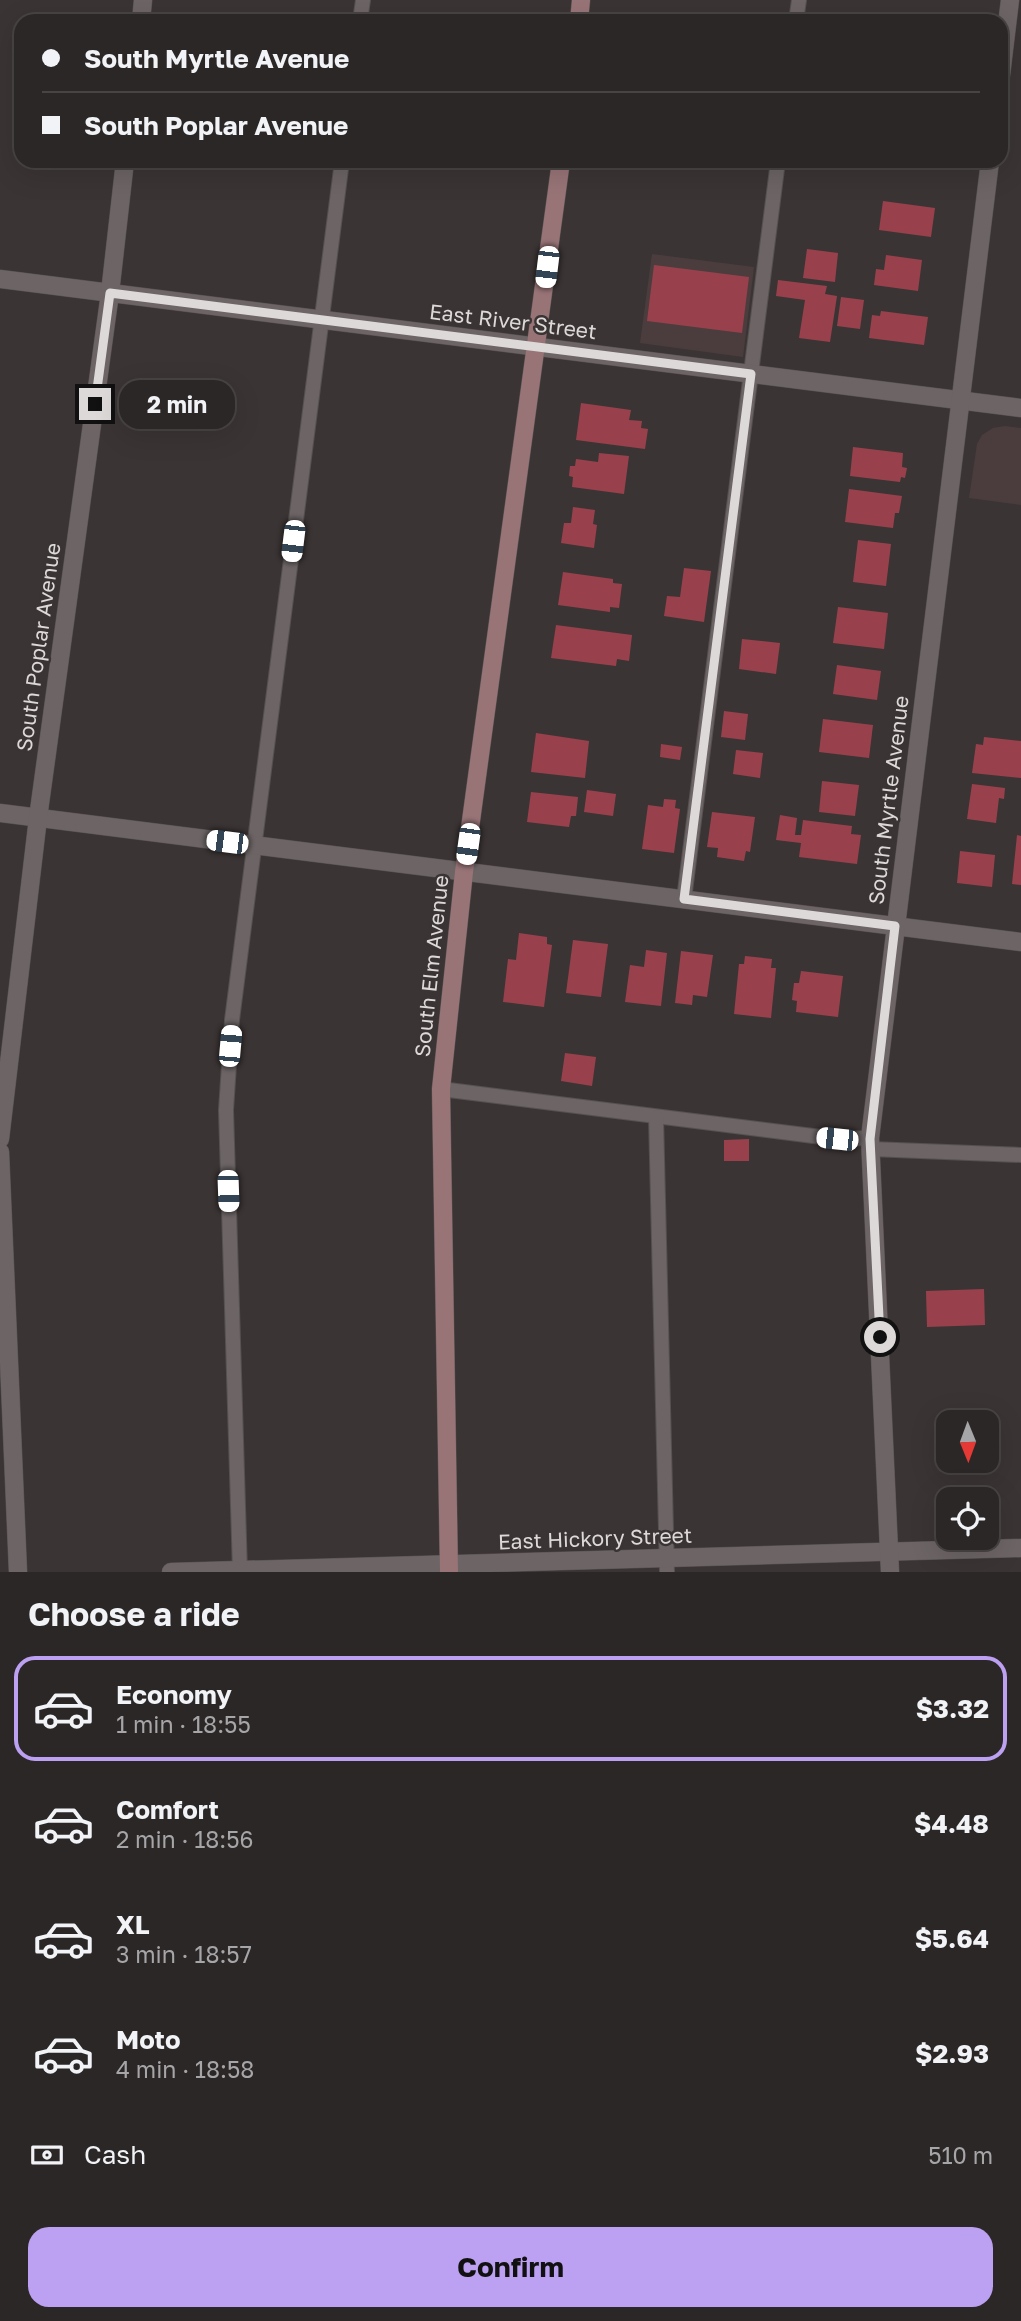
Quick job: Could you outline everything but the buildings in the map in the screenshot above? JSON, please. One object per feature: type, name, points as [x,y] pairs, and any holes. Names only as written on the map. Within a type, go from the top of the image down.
[{"type":"street","name":"South Poplar Avenue","points":[[0,1139],[6,1039],[110,293],[124,168]]},
{"type":"street","name":"South Elm Avenue","points":[[449,1568],[441,1089],[464,872],[560,168]]},
{"type":"street","name":"South Myrtle Avenue","points":[[890,1572],[871,1144],[895,926],[989,168]]},
{"type":"street","name":"East River Street","points":[[0,279],[1021,408]]},
{"type":"street","points":[[0,814],[1021,942]]},
{"type":"street","points":[[0,1152],[18,1572]]},
{"type":"street","name":"East Hickory Street","points":[[171,1572],[667,1565],[890,1552],[1021,1548]]},
{"type":"lane","points":[[240,1571],[226,1110],[232,1020],[341,168]]},
{"type":"lane","points":[[684,899],[777,168]]},
{"type":"lane","points":[[441,1089],[871,1144],[1021,1155]]},
{"type":"lane","points":[[656,1117],[667,1565]]},
{"type":"shaded area","points":[[652,254],[754,267],[743,357],[640,343]]},
{"type":"shaded area","points":[[993,428],[1021,428],[1021,505],[969,498],[977,444],[982,435]]},
{"type":"route","points":[[95,404],[110,293],[751,374],[684,899],[895,926],[870,1139],[880,1337]]}]
